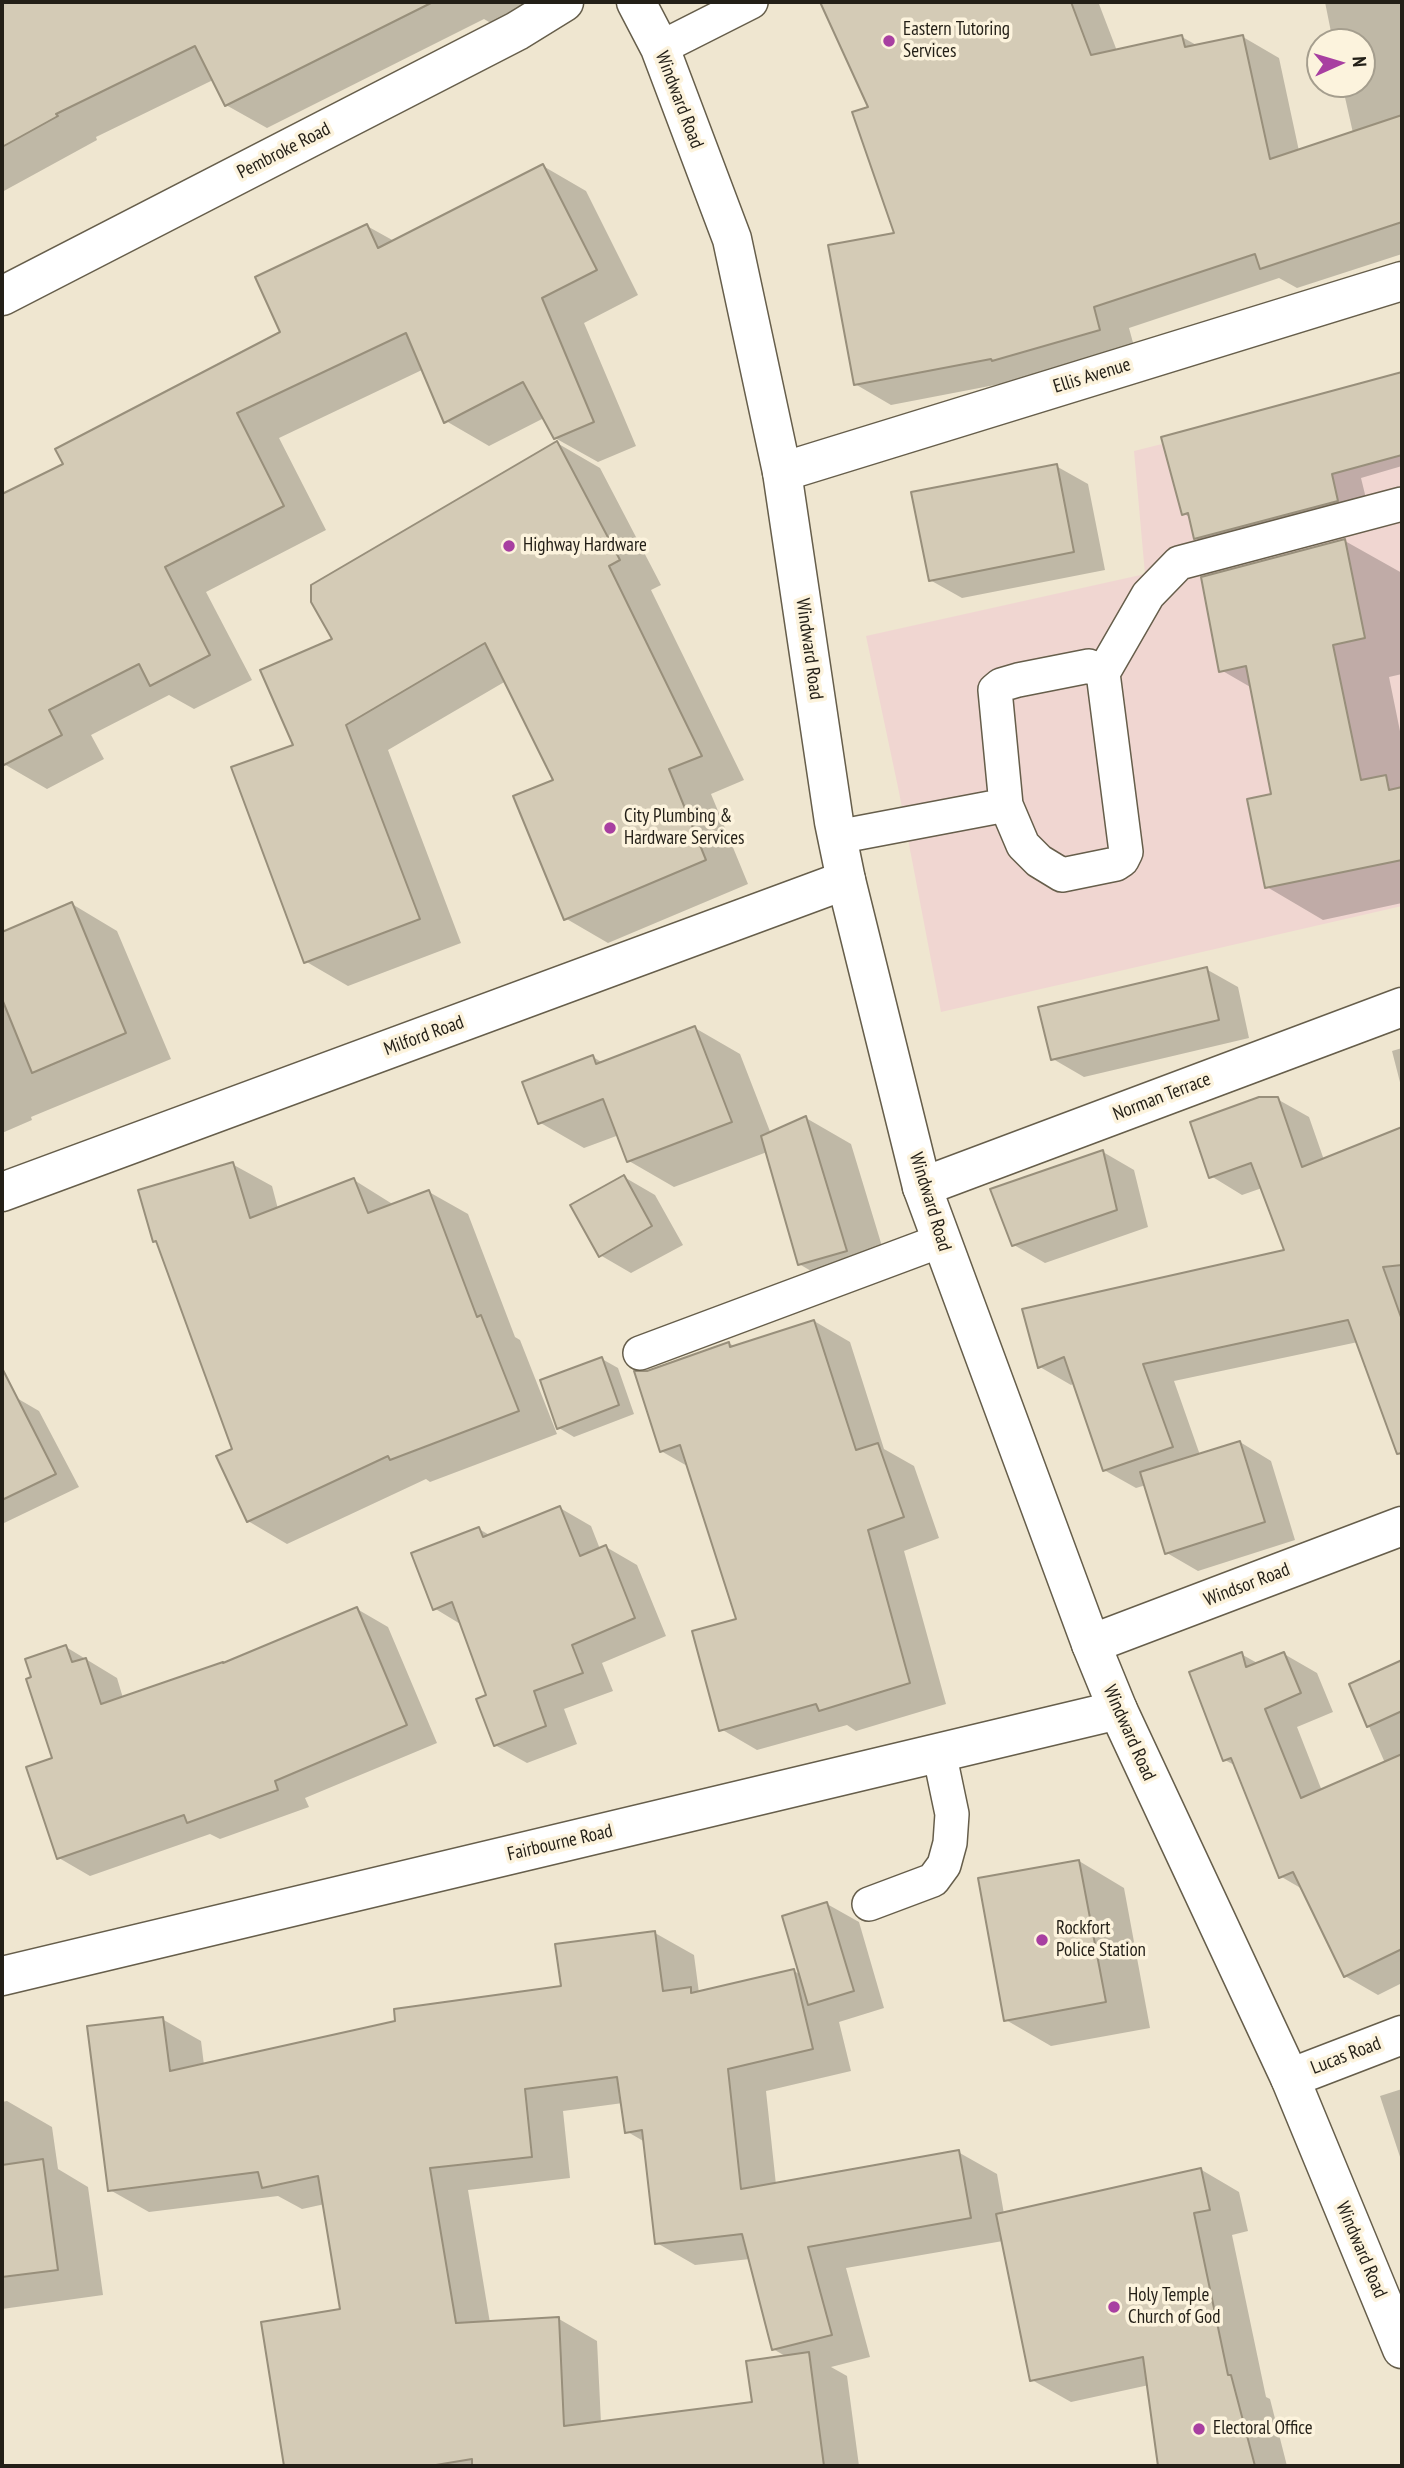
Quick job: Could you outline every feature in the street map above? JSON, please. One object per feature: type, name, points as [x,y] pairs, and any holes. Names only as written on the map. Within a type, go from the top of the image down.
[{"type":"street","name":"Pembroke Road","points":[[2,296],[517,31],[564,2]]},
{"type":"street","name":"Windward Road","points":[[636,2],[660,48],[732,239],[782,472],[837,836],[922,1187],[1091,1644],[1118,1710],[1290,2078],[1402,2349]]},
{"type":"street","name":"Ellis Avenue","points":[[782,472],[1402,281]]},
{"type":"street","name":"Milford Road","points":[[2,1192],[846,880]]},
{"type":"street","name":"Norman Terrace","points":[[922,1187],[1402,1007]]},
{"type":"street","name":"Windsor Road","points":[[1091,1644],[1402,1526]]},
{"type":"street","name":"Fairbourne Road","points":[[2,1976],[1118,1710]]},
{"type":"street","name":"Lucas Road","points":[[1290,2078],[1402,2035]]},
{"type":"lane","points":[[660,48],[751,2]]},
{"type":"lane","points":[[1103,673],[1089,666],[1018,680],[1001,685],[995,690],[1006,805],[1023,845],[1039,862],[1062,875],[1116,864],[1126,852],[1103,673],[1148,595],[1179,563],[1402,505]]},
{"type":"lane","points":[[837,836],[1006,805]]},
{"type":"lane","points":[[640,1353],[940,1241]]},
{"type":"lane","points":[[869,1905],[933,1881],[944,1865],[950,1843],[952,1814],[939,1752]]},
{"type":"shaded area","points":[[1402,384],[1402,906],[941,1012],[866,636],[1145,574],[1134,451]]},
{"type":"building","points":[[2,2],[433,2],[225,106],[195,46],[56,114],[58,116],[2,147]]},
{"type":"building","points":[[820,2],[1071,2],[1091,55],[1182,35],[1185,47],[1243,35],[1270,159],[1402,115],[1402,222],[1260,269],[1255,254],[1094,307],[1100,330],[992,361],[991,359],[854,385],[828,245],[894,233],[852,112],[868,107]]},
{"type":"building","points":[[543,164],[597,270],[542,298],[594,422],[554,439],[523,382],[444,423],[406,333],[237,413],[284,506],[165,567],[210,655],[150,686],[139,664],[49,710],[62,735],[2,766],[2,494],[63,464],[55,449],[280,332],[255,277],[367,224],[378,248]]},
{"type":"building","points":[[1402,372],[1402,455],[1332,474],[1338,501],[1194,539],[1188,513],[1182,515],[1161,437]]},
{"type":"building","points":[[557,441],[620,560],[609,566],[702,756],[669,769],[706,860],[564,920],[513,796],[553,780],[485,643],[346,725],[420,919],[304,963],[231,767],[293,745],[260,670],[332,639],[311,602],[311,585]]},
{"type":"building","points":[[1057,464],[1074,552],[929,581],[911,492]]},
{"type":"building","points":[[1345,539],[1365,638],[1333,645],[1361,780],[1386,775],[1389,790],[1402,787],[1402,860],[1265,888],[1247,799],[1271,794],[1246,666],[1219,672],[1201,577]]},
{"type":"building","points":[[72,902],[126,1033],[32,1073],[2,999],[2,932]]},
{"type":"building","points":[[1207,967],[1219,1020],[1051,1060],[1038,1007]]},
{"type":"building","points":[[695,1026],[732,1122],[627,1162],[603,1099],[538,1124],[522,1082],[593,1055],[596,1064]]},
{"type":"building","points":[[1259,1097],[1278,1097],[1302,1167],[1402,1127],[1402,1265],[1383,1267],[1402,1320],[1402,1453],[1397,1454],[1348,1320],[1143,1364],[1173,1447],[1103,1471],[1064,1357],[1038,1368],[1022,1309],[1284,1250],[1251,1163],[1209,1178],[1190,1122]]},
{"type":"building","points":[[806,1116],[847,1251],[798,1265],[761,1136]]},
{"type":"building","points":[[1103,1150],[1117,1210],[1012,1246],[990,1189]]},
{"type":"building","points":[[233,1162],[250,1218],[354,1178],[368,1213],[429,1190],[477,1317],[481,1315],[519,1411],[390,1460],[388,1456],[247,1522],[216,1456],[232,1449],[156,1241],[153,1242],[138,1190]]},
{"type":"building","points":[[624,1175],[652,1226],[599,1257],[570,1205]]},
{"type":"building","points":[[814,1320],[856,1450],[878,1443],[904,1517],[868,1530],[910,1683],[819,1711],[816,1704],[719,1731],[692,1631],[736,1619],[680,1445],[660,1452],[634,1371],[647,1371],[729,1342],[730,1347]]},
{"type":"building","points":[[602,1357],[619,1405],[557,1429],[540,1380]]},
{"type":"building","points":[[2,1368],[56,1474],[2,1500]]},
{"type":"building","points":[[1240,1441],[1265,1522],[1165,1554],[1140,1472]]},
{"type":"building","points":[[560,1506],[580,1556],[606,1545],[635,1618],[572,1645],[583,1673],[534,1691],[546,1726],[494,1746],[476,1699],[486,1695],[452,1602],[433,1610],[411,1553],[479,1527],[483,1537]]},
{"type":"building","points":[[357,1607],[407,1725],[275,1781],[278,1790],[187,1823],[184,1815],[57,1859],[26,1767],[52,1758],[26,1679],[31,1677],[25,1659],[66,1645],[72,1662],[86,1658],[101,1704],[223,1663]]},
{"type":"building","points":[[1242,1652],[1246,1667],[1284,1652],[1301,1693],[1265,1709],[1301,1798],[1402,1754],[1402,1949],[1344,1977],[1293,1872],[1279,1878],[1231,1758],[1223,1761],[1189,1672]]},
{"type":"building","points":[[1402,1660],[1402,1711],[1367,1727],[1349,1684]]},
{"type":"building","name":"Rockfort Police Station","points":[[1079,1860],[1106,2002],[1004,2021],[978,1878]]},
{"type":"building","points":[[827,1902],[854,1991],[808,2005],[782,1916]]},
{"type":"building","points":[[655,1931],[663,1991],[691,1987],[691,1993],[794,1969],[813,2049],[728,2069],[741,2189],[959,2150],[971,2218],[808,2247],[832,2335],[772,2350],[742,2234],[655,2244],[642,2130],[625,2133],[617,2077],[525,2089],[532,2157],[430,2168],[456,2323],[559,2317],[564,2426],[752,2402],[746,2361],[809,2352],[824,2466],[472,2466],[472,2459],[430,2466],[284,2466],[261,2322],[340,2309],[318,2176],[262,2188],[258,2172],[108,2191],[87,2026],[163,2017],[170,2071],[395,2021],[394,2009],[561,1986],[555,1944]]},
{"type":"building","points":[[43,2159],[58,2270],[2,2277],[2,2165]]},
{"type":"building","points":[[1201,2168],[1210,2210],[1194,2213],[1228,2375],[1231,2375],[1255,2466],[1158,2466],[1143,2357],[1030,2381],[996,2214]]},
{"type":"place","name":"Eastern Tutoring Services","points":[[889,41]]},
{"type":"place","name":"Highway Hardware","points":[[509,546]]},
{"type":"place","name":"City Plumbing & Hardware Services","points":[[610,828]]},
{"type":"place","name":"Rockfort Police Station","points":[[1042,1940]]},
{"type":"place","name":"Holy Temple Church of God","points":[[1114,2307]]},
{"type":"place","name":"Electoral Office","points":[[1199,2429]]}]
